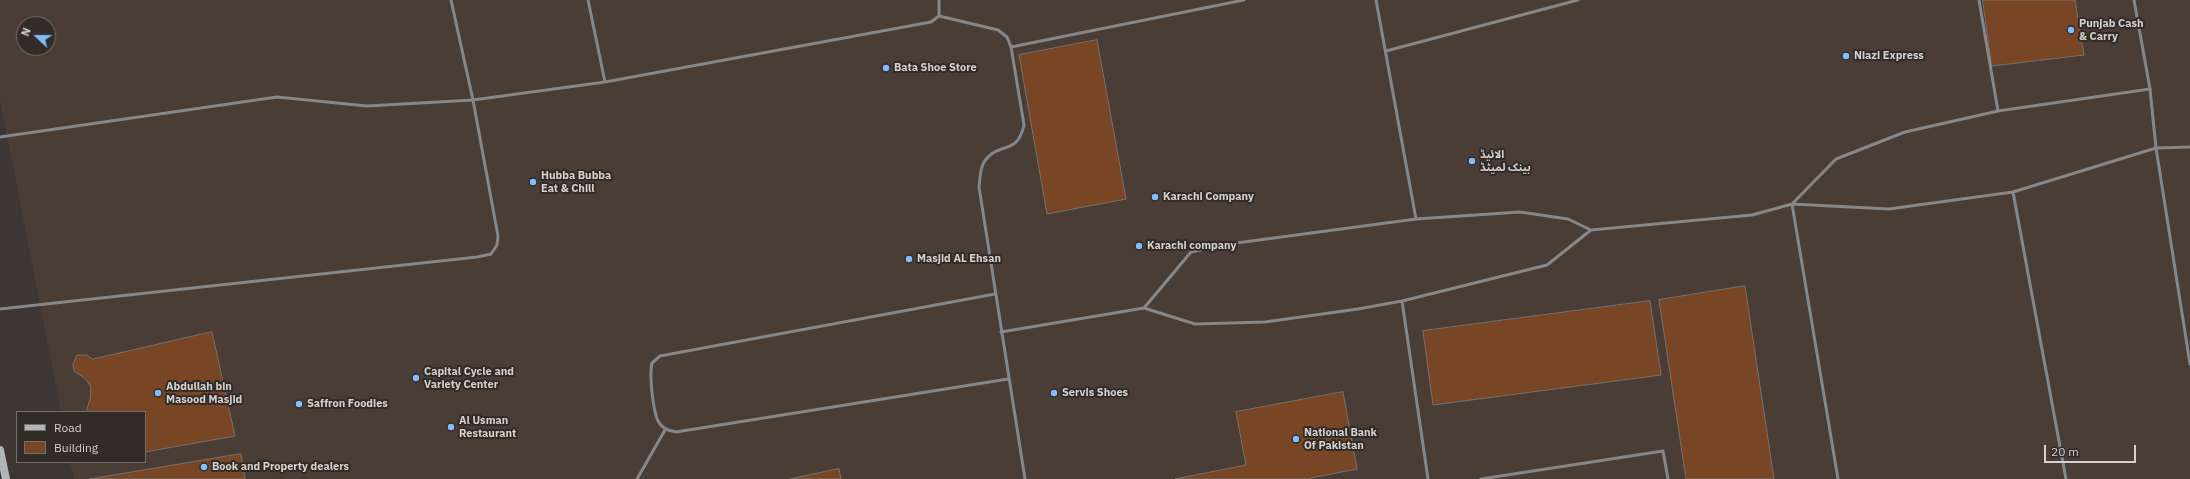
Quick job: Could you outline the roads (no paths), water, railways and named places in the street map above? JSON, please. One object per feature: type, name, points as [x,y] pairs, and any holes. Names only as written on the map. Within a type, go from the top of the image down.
[{"type":"main road","points":[[0,450],[6,479]]},
{"type":"lane","points":[[0,309],[470,258],[491,254],[497,245],[498,236],[473,100],[451,0]]},
{"type":"lane","points":[[588,0],[605,82]]},
{"type":"lane","points":[[939,0],[939,16]]},
{"type":"lane","points":[[1011,47],[1244,0]]},
{"type":"lane","points":[[1376,0],[1416,219]]},
{"type":"lane","points":[[1386,51],[1578,0]]},
{"type":"lane","points":[[1979,0],[1998,111]]},
{"type":"lane","points":[[2134,0],[2150,89],[2156,148],[2190,364]]},
{"type":"lane","points":[[0,137],[277,97],[367,106],[473,100],[605,82],[931,22],[939,16]]},
{"type":"lane","points":[[939,16],[998,30],[1007,37],[1011,47],[1024,125],[1021,137],[1012,146],[998,149],[983,163],[979,187],[1008,379],[1025,479]]},
{"type":"lane","points":[[1792,204],[1836,159],[1904,132],[1998,111],[2150,89]]},
{"type":"lane","points":[[1144,308],[1191,252],[1229,244],[1416,219],[1520,212],[1568,219],[1591,230],[1752,215],[1792,204],[1889,209],[2013,192],[2156,148],[2190,147]]},
{"type":"lane","points":[[2013,192],[2066,479]]},
{"type":"lane","points":[[1792,204],[1838,479]]},
{"type":"lane","points":[[1001,332],[1144,308],[1195,324],[1265,322],[1402,302],[1547,266],[1591,230]]},
{"type":"lane","points":[[995,294],[660,356],[652,363],[650,374],[658,422],[665,430],[676,432],[1008,379]]},
{"type":"lane","points":[[1402,302],[1428,479]]},
{"type":"lane","points":[[637,479],[665,430]]},
{"type":"lane","points":[[1481,479],[1664,451],[1668,479]]},
{"type":"place","name":"Punjab Cash & Carry","points":[[2071,30]]},
{"type":"place","name":"Niazi Express","points":[[1846,56]]},
{"type":"place","name":"Bata Shoe Store","points":[[886,68]]},
{"type":"place","name":"الائیڈ بینک لمیٹڈ","points":[[1472,161]]},
{"type":"place","name":"Hubba Bubba Eat & Chill","points":[[533,182]]},
{"type":"place","name":"Karachi Company","points":[[1155,197]]},
{"type":"place","name":"Karachi company","points":[[1139,246]]},
{"type":"place","name":"Masjid AL Ehsan","points":[[909,259]]},
{"type":"place","name":"Capital Cycle and Variety Center","points":[[416,378]]},
{"type":"place","name":"Abdullah bin Masood Masjid","points":[[158,393]]},
{"type":"place","name":"Servis Shoes","points":[[1054,393]]},
{"type":"place","name":"Saffron Foodies","points":[[299,404]]},
{"type":"place","name":"Al Usman Restaurant","points":[[451,427]]},
{"type":"place","name":"National Bank Of Pakistan","points":[[1296,439]]},
{"type":"place","name":"Book and Property dealers","points":[[204,467]]}]
